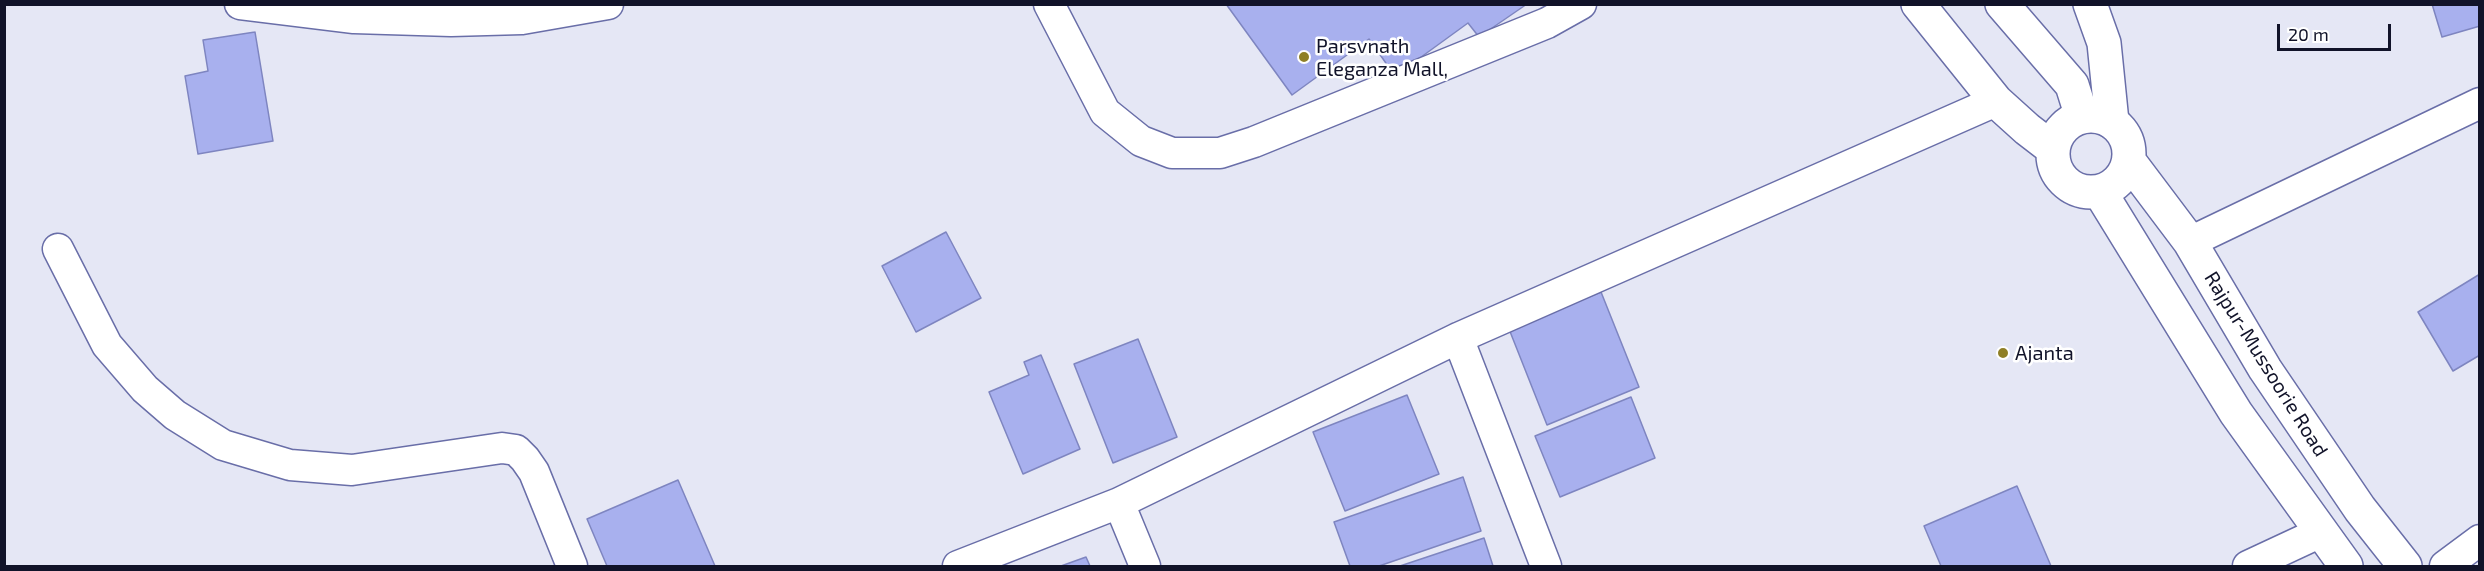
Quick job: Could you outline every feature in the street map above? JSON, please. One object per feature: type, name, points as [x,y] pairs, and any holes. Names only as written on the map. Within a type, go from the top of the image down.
[{"type":"main road","points":[[1918,4],[1996,101],[2054,149]]},
{"type":"main road","points":[[2002,4],[2072,85],[2097,120],[2122,132],[2129,146],[2129,160],[2119,180],[2100,192],[2085,192],[2071,187],[2060,177],[2054,164],[2054,149],[2058,135],[2069,123],[2097,120]]},
{"type":"main road","points":[[2090,4],[2104,43],[2097,120]]},
{"type":"main road","name":"Rajpur-Mussoorie Road","points":[[2129,160],[2190,242],[2265,369],[2360,509],[2405,567]]},
{"type":"main road","points":[[2100,192],[2236,413],[2346,567]]},
{"type":"street","points":[[240,4],[354,18],[451,21],[522,19],[608,4]]},
{"type":"street","points":[[1049,4],[1105,112],[1141,141],[1172,153],[1220,153],[1254,142],[1547,23],[1581,4]]},
{"type":"street","points":[[958,567],[1119,503],[1458,338],[1996,101]]},
{"type":"street","points":[[2190,242],[2480,103]]},
{"type":"street","points":[[58,249],[107,345],[145,389],[175,415],[224,445],[290,465],[352,470],[502,448],[516,450],[534,471],[572,567]]},
{"type":"street","points":[[1458,338],[1546,567]]},
{"type":"street","points":[[1119,503],[1145,567]]},
{"type":"street","points":[[2248,567],[2320,532]]},
{"type":"street","points":[[2445,567],[2480,540]]},
{"type":"building","name":"Parsvnath Eleganza Mall,","points":[[1226,4],[1527,4],[1479,37],[1468,23],[1395,76],[1369,39],[1292,95]]},
{"type":"building","points":[[2432,4],[2480,4],[2480,26],[2442,37]]},
{"type":"building","points":[[255,32],[273,141],[198,154],[185,76],[208,71],[203,40]]},
{"type":"building","points":[[946,232],[981,298],[916,332],[882,266]]},
{"type":"building","points":[[2480,274],[2480,355],[2453,371],[2418,312]]},
{"type":"building","points":[[1601,292],[1639,387],[1547,425],[1509,329]]},
{"type":"building","points":[[1138,339],[1177,437],[1113,463],[1074,364]]},
{"type":"building","points":[[1041,355],[1080,449],[1023,474],[989,392],[1029,375],[1024,362]]},
{"type":"building","points":[[1407,395],[1439,474],[1345,511],[1313,432]]},
{"type":"building","points":[[1631,397],[1655,458],[1560,497],[1535,436]]},
{"type":"building","points":[[1463,477],[1481,531],[1379,566],[1350,566],[1334,522]]},
{"type":"building","points":[[678,480],[715,566],[607,566],[587,519]]},
{"type":"building","points":[[2017,486],[2051,566],[1941,566],[1924,526]]},
{"type":"building","points":[[1484,538],[1493,566],[1400,566]]},
{"type":"building","points":[[1086,557],[1090,566],[1061,566]]},
{"type":"place","name":"Parsvnath Eleganza Mall,","points":[[1304,57]]},
{"type":"place","name":"Ajanta","points":[[2003,353]]}]
